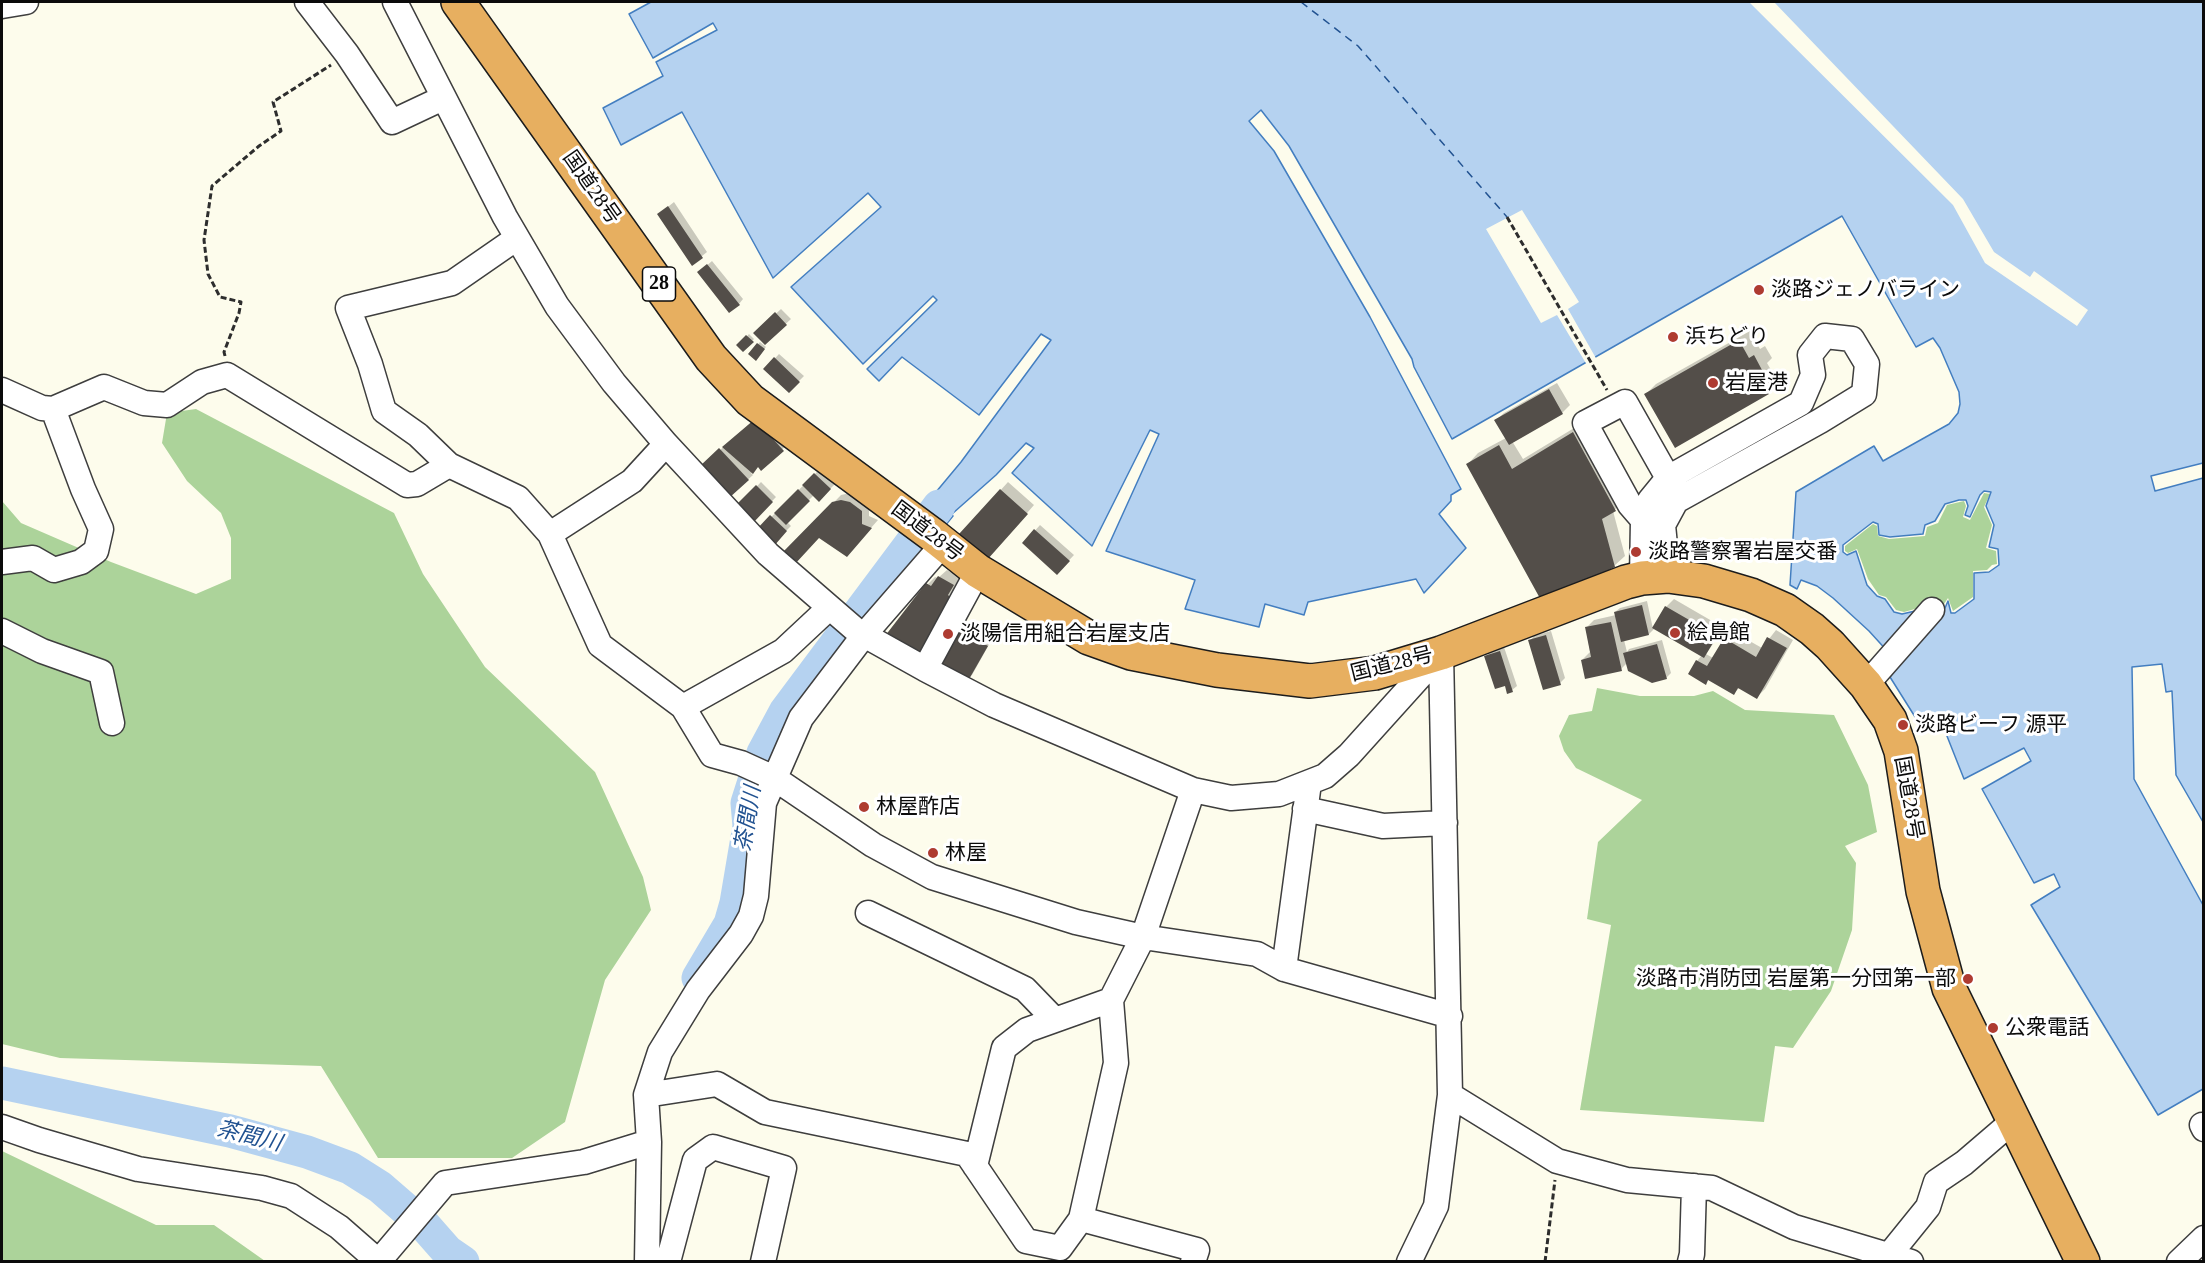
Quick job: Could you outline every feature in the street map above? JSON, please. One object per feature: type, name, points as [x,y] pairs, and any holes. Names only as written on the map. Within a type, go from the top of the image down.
[{"type":"highway","name":"国道28号","points":[[458,2],[711,357],[750,400],[978,571],[1049,616],[1089,638],[1131,653],[1217,670],[1310,681],[1375,673],[1441,653],[1626,582],[1655,577],[1687,577],[1736,589],[1785,610],[1873,676],[1901,751],[1923,891],[1949,988],[2083,1262]]},
{"type":"street","points":[[2,6],[26,2]]},
{"type":"street","points":[[307,2],[347,54],[392,122],[443,98]]},
{"type":"street","points":[[395,2],[443,98],[557,306],[614,383],[666,444],[768,554],[833,613],[861,633],[994,705],[1193,790],[1232,798],[1279,794],[1325,776],[1349,755],[1441,653]]},
{"type":"street","points":[[518,238],[452,284],[348,308],[370,364],[384,411],[418,435],[449,465],[518,498],[550,534],[600,645],[683,707],[712,755],[741,763],[770,776],[873,845],[932,877],[1076,922],[1143,938],[1257,954],[1284,969],[1450,1016]]},
{"type":"street","points":[[1643,520],[1650,500],[1668,478],[1801,403],[1813,375],[1810,354],[1825,336],[1852,339],[1866,364],[1863,394],[1820,421],[1676,501],[1663,525],[1655,577]]},
{"type":"street","points":[[2,390],[42,408],[53,409],[104,387],[144,403],[167,405],[202,382],[227,375],[407,485],[417,484],[449,465]]},
{"type":"street","points":[[1655,577],[1643,520],[1630,505],[1585,423],[1625,402],[1668,478]]},
{"type":"street","points":[[2,562],[33,558],[54,570],[81,562],[96,550],[101,529],[83,489],[53,409]]},
{"type":"street","points":[[550,534],[632,481],[666,444]]},
{"type":"street","points":[[647,1262],[649,1142],[646,1095],[660,1052],[698,990],[741,934],[751,916],[756,896],[764,803],[770,776],[801,718],[930,533]]},
{"type":"street","points":[[925,669],[978,571]]},
{"type":"street","points":[[1873,676],[1932,610]]},
{"type":"street","points":[[683,707],[783,651],[833,613]]},
{"type":"street","points":[[2,631],[42,651],[101,672],[112,723]]},
{"type":"street","points":[[1409,1262],[1436,1206],[1450,1095],[1441,653]]},
{"type":"street","points":[[1284,969],[1309,783]]},
{"type":"street","points":[[646,1095],[717,1084],[765,1112],[967,1154],[1026,1241],[1060,1248],[1081,1219],[1116,1063],[1111,1000],[1143,938],[1193,790]]},
{"type":"street","points":[[1305,809],[1383,826],[1445,823]]},
{"type":"street","points":[[868,913],[1025,989],[1055,1020]]},
{"type":"street","points":[[975,1166],[1004,1048],[1027,1030],[1111,1000]]},
{"type":"street","points":[[1450,1095],[1557,1161],[1627,1180],[1712,1188],[1794,1227],[1897,1259],[1928,1207],[1936,1182],[1964,1163],[2013,1121]]},
{"type":"street","points":[[2,1127],[138,1169],[262,1188],[291,1196],[339,1227],[380,1260],[445,1183],[584,1162],[649,1142]]},
{"type":"street","points":[[668,1262],[695,1160],[713,1147],[784,1168],[763,1262]]},
{"type":"street","points":[[1690,1262],[1694,1186]]},
{"type":"street","points":[[1081,1219],[1197,1250],[1193,1262]]},
{"type":"street","points":[[2179,1262],[2204,1238]]},
{"type":"path","points":[[227,375],[224,352],[241,302],[220,297],[208,274],[204,240],[212,186],[281,131],[273,102],[347,54]]},
{"type":"path","points":[[1507,217],[1617,407]]},
{"type":"path","points":[[1545,1262],[1557,1161]]},
{"type":"green space","points":[[196,409],[394,513],[423,574],[485,667],[595,772],[643,877],[651,910],[605,980],[565,1122],[512,1158],[378,1158],[321,1066],[60,1058],[2,1044],[2,501],[21,523],[111,562],[196,594],[231,579],[231,538],[221,513],[187,481],[162,443],[167,413]]},
{"type":"green space","points":[[1984,493],[1990,494],[1984,507],[1992,525],[1986,548],[1996,551],[1997,564],[1987,570],[1973,571],[1973,597],[1953,611],[1948,598],[1942,607],[1922,607],[1904,612],[1896,610],[1886,597],[1879,595],[1868,579],[1857,549],[1848,553],[1845,551],[1845,546],[1873,524],[1877,526],[1878,536],[1889,539],[1925,536],[1927,527],[1938,523],[1947,505],[1964,501],[1966,506],[1963,517],[1970,520]]},
{"type":"green space","points":[[1597,688],[1640,696],[1694,696],[1713,691],[1745,710],[1834,715],[1868,785],[1877,832],[1845,846],[1856,863],[1852,930],[1831,991],[1793,1048],[1775,1046],[1764,1122],[1580,1110],[1611,925],[1587,919],[1598,842],[1642,800],[1576,768],[1564,751],[1559,736],[1569,715],[1592,711]]},
{"type":"green space","points":[[2,1151],[156,1225],[214,1225],[265,1261],[2,1261]]},
{"type":"water","points":[[651,2],[2203,2],[2203,463],[2151,476],[2155,491],[2203,478],[2203,822],[2176,775],[2172,691],[2166,692],[2162,664],[2132,667],[2134,779],[2203,905],[2203,1089],[2158,1115],[2031,905],[2060,887],[2054,874],[2034,883],[1982,789],[2031,761],[2024,748],[1964,779],[1943,726],[1922,733],[1917,720],[1890,677],[1899,664],[1869,631],[1817,586],[1801,580],[1797,589],[1790,585],[1796,492],[1874,446],[1883,461],[1949,424],[1958,413],[1960,404],[1959,392],[1940,348],[1933,338],[1916,347],[1842,216],[1452,439],[1412,359],[1289,146],[1261,110],[1249,121],[1274,151],[1370,317],[1461,489],[1451,495],[1451,501],[1439,514],[1466,548],[1424,593],[1416,579],[1308,602],[1304,615],[1265,604],[1259,627],[1185,609],[1195,580],[1106,551],[1159,434],[1150,430],[1092,546],[1012,473],[1034,448],[1026,443],[996,475],[952,514],[953,516],[944,527],[921,510],[961,462],[1051,340],[1041,334],[979,415],[902,357],[879,381],[867,369],[937,300],[933,296],[863,364],[791,287],[881,207],[868,193],[773,278],[682,112],[621,145],[603,108],[663,76],[656,62],[717,30],[713,23],[653,58],[629,14]],"holes":[[[1984,491],[1991,492],[1986,506],[1994,525],[1989,547],[1998,549],[1999,565],[1989,572],[1974,573],[1974,599],[1955,613],[1951,613],[1948,601],[1945,608],[1929,615],[1924,609],[1902,614],[1894,612],[1885,599],[1877,596],[1867,585],[1856,551],[1847,555],[1843,552],[1843,545],[1873,522],[1878,524],[1879,535],[1890,537],[1923,534],[1925,525],[1935,521],[1945,504],[1966,500],[1968,506],[1965,515],[1970,517],[1980,495]]]},
{"type":"pier","points":[[1749,2],[1774,2],[1963,199],[1994,252],[2030,277],[2034,271],[2088,310],[2077,326],[1985,263],[1953,205]]},
{"type":"pier","points":[[1522,210],[1579,302],[1568,309],[1597,360],[1587,365],[1557,315],[1541,323],[1486,229]]},
{"type":"building","points":[[668,206],[703,258],[692,266],[657,214]]},
{"type":"building","points":[[707,264],[740,305],[729,313],[697,272]]},
{"type":"building","points":[[775,312],[787,325],[765,345],[753,333]]},
{"type":"building","points":[[746,335],[754,342],[743,352],[736,345]]},
{"type":"building","name":"岩屋港","points":[[1739,340],[1749,358],[1754,355],[1762,370],[1757,373],[1769,394],[1675,448],[1644,394]]},
{"type":"building","points":[[757,343],[765,349],[756,361],[748,354]]},
{"type":"building","points":[[774,357],[800,382],[789,393],[763,369]]},
{"type":"building","points":[[1549,389],[1563,414],[1509,445],[1494,420]]},
{"type":"building","points":[[755,419],[784,451],[761,471],[758,467],[753,474],[722,447]]},
{"type":"building","points":[[1573,432],[1616,511],[1602,519],[1615,567],[1542,602],[1466,464],[1499,445],[1512,469]]},
{"type":"building","points":[[719,448],[749,480],[729,498],[700,466]]},
{"type":"building","points":[[814,473],[831,489],[819,502],[802,485]]},
{"type":"building","points":[[756,485],[773,502],[753,523],[735,506]]},
{"type":"building","points":[[798,489],[810,501],[786,525],[774,513]]},
{"type":"building","points":[[1000,489],[1028,514],[987,560],[959,534]]},
{"type":"building","points":[[841,500],[850,502],[862,511],[862,524],[872,528],[847,557],[819,538],[795,564],[781,554],[832,502]]},
{"type":"building","points":[[770,515],[787,531],[774,546],[756,530]]},
{"type":"building","points":[[1034,529],[1070,561],[1057,575],[1022,543]]},
{"type":"building","points":[[938,576],[954,585],[948,595],[952,599],[922,657],[885,636],[926,583],[931,586]]},
{"type":"building","points":[[1642,605],[1649,635],[1621,642],[1614,612]]},
{"type":"building","points":[[1665,606],[1717,636],[1704,658],[1652,628]]},
{"type":"building","points":[[1611,622],[1622,671],[1585,679],[1581,660],[1591,657],[1585,627]]},
{"type":"building","points":[[960,630],[988,646],[968,681],[940,666]]},
{"type":"building","points":[[1546,635],[1561,685],[1543,690],[1528,640]]},
{"type":"building","points":[[1767,637],[1787,648],[1757,699],[1738,688],[1734,695],[1708,680],[1706,685],[1688,674],[1696,660],[1707,666],[1724,638],[1756,657]]},
{"type":"building","points":[[1657,644],[1667,679],[1652,683],[1628,671],[1623,653]]},
{"type":"building","points":[[1500,651],[1513,692],[1507,694],[1505,686],[1495,689],[1484,656]]},
{"type":"waterway","name":"茶間川","points":[[698,978],[730,924],[736,903],[749,826],[747,803],[763,753],[785,712],[939,506]]},
{"type":"waterway","name":"茶間川","points":[[2,1083],[230,1131],[307,1152],[350,1168],[380,1187],[425,1226],[447,1251],[463,1262]]},
{"type":"ferry route","points":[[1301,2],[1358,46],[1507,217]]},
{"type":"place","name":"淡路ジェノバライン","points":[[1759,290]]},
{"type":"place","name":"浜ちどり","points":[[1673,337]]},
{"type":"place","name":"岩屋港","points":[[1713,383]]},
{"type":"place","name":"淡路警察署岩屋交番","points":[[1636,552]]},
{"type":"place","name":"絵島館","points":[[1675,633]]},
{"type":"place","name":"淡陽信用組合岩屋支店","points":[[948,634]]},
{"type":"place","name":"淡路ビーフ 源平","points":[[1903,725]]},
{"type":"place","name":"林屋酢店","points":[[864,807]]},
{"type":"place","name":"林屋","points":[[933,853]]},
{"type":"place","name":"淡路市消防団 岩屋第一分団第一部","points":[[1968,979]]},
{"type":"place","name":"公衆電話","points":[[1993,1028]]}]
